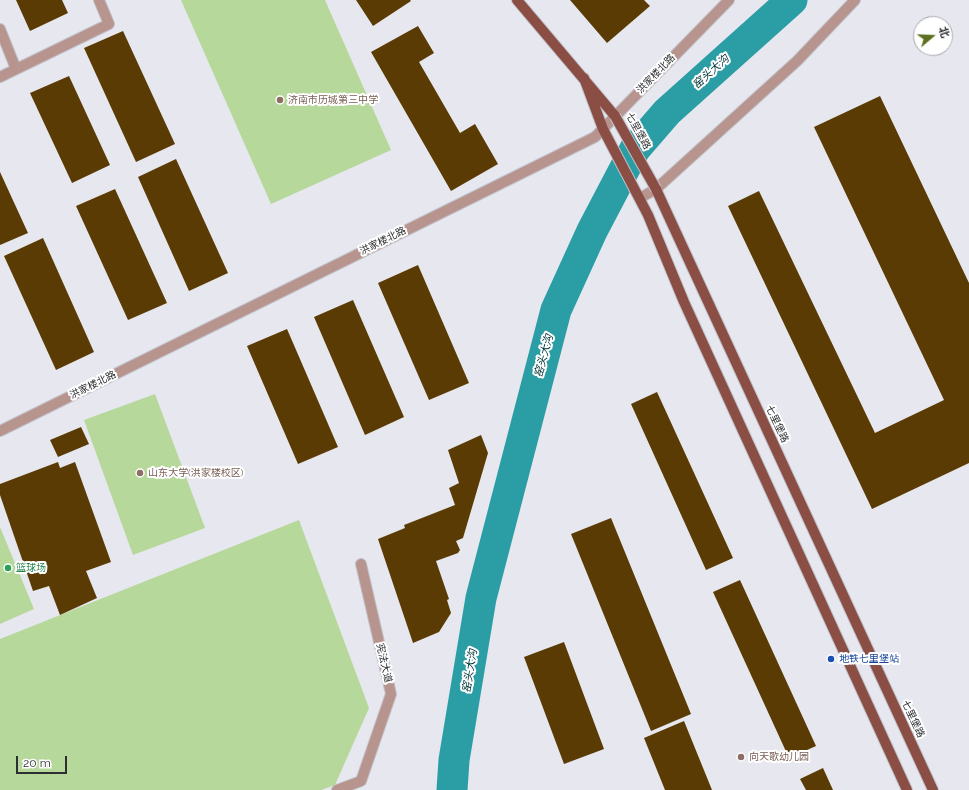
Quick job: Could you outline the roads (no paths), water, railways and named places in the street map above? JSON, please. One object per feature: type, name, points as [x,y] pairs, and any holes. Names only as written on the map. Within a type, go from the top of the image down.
[{"type":"main road","name":"七里堡路","points":[[517,0],[615,116],[656,189],[933,790]]},
{"type":"main road","name":"七里堡路","points":[[584,78],[603,129],[648,215],[687,309],[907,790]]},
{"type":"street","points":[[0,77],[109,24],[99,0]]},
{"type":"street","name":"洪家楼北路","points":[[0,431],[595,136],[729,0]]},
{"type":"street","points":[[640,198],[656,189],[797,61],[856,0]]},
{"type":"street","points":[[0,29],[16,69]]},
{"type":"street","name":"宪法大道","points":[[337,790],[361,781],[391,694],[361,564]]},
{"type":"waterway","name":"窑头大沟","points":[[452,790],[454,760],[481,598],[556,310],[592,231],[635,149],[667,112],[792,0]]},
{"type":"place","name":"济南市历城第三中学","points":[[280,100]]},
{"type":"place","name":"山东大学(洪家楼校区)","points":[[140,473]]},
{"type":"place","name":"篮球场","points":[[8,568]]},
{"type":"place","name":"地铁七里堡站","points":[[831,659]]},
{"type":"place","name":"向天歌幼儿园","points":[[741,757]]}]
